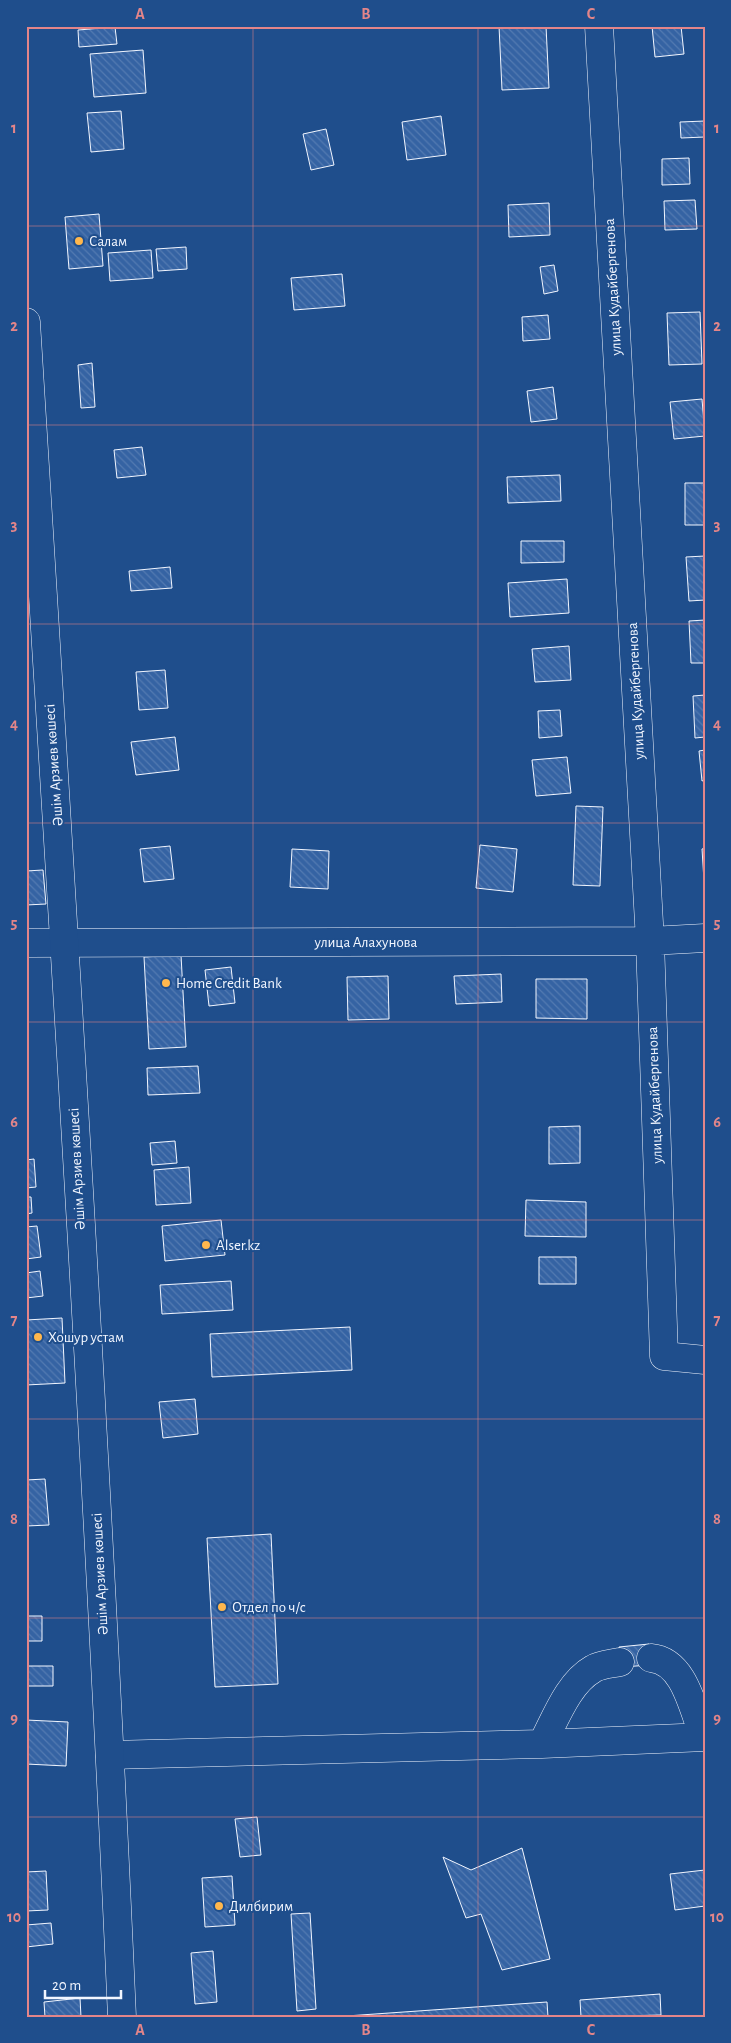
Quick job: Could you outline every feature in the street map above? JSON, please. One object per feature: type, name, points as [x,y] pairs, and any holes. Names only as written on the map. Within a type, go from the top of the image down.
[{"type":"street","name":"улица Кудайбергенова","points":[[599,26],[650,941],[664,1356],[705,1360]]},
{"type":"street","name":"Әшім Арзиев көшесі","points":[[26,322],[64,943],[110,1755],[122,2017]]},
{"type":"street","name":"улица Алахунова","points":[[26,943],[650,941],[705,938]]},
{"type":"street","points":[[110,1755],[542,1744],[704,1737],[680,1677],[669,1663],[650,1658]]},
{"type":"street","points":[[542,1744],[570,1692],[586,1674],[600,1666],[620,1662]]},
{"type":"building","points":[[499,26],[546,26],[549,88],[502,90]]},
{"type":"building","points":[[652,26],[681,26],[684,54],[655,57]]},
{"type":"building","points":[[115,27],[117,44],[79,47],[78,30]]},
{"type":"building","points":[[143,50],[146,93],[94,97],[90,54]]},
{"type":"building","points":[[121,111],[124,149],[91,152],[87,113]]},
{"type":"building","points":[[441,116],[446,155],[407,160],[402,122]]},
{"type":"building","points":[[705,121],[705,137],[681,138],[680,122]]},
{"type":"building","points":[[326,129],[334,165],[311,170],[303,134]]},
{"type":"building","points":[[689,158],[690,184],[662,185],[662,159]]},
{"type":"building","points":[[695,200],[697,229],[665,230],[664,201]]},
{"type":"building","points":[[549,203],[550,235],[509,237],[508,205]]},
{"type":"building","points":[[99,214],[103,266],[69,269],[65,217]]},
{"type":"building","points":[[186,247],[187,269],[158,271],[156,249]]},
{"type":"building","points":[[151,250],[153,278],[110,281],[108,253]]},
{"type":"building","points":[[554,265],[558,291],[544,294],[540,267]]},
{"type":"building","points":[[342,274],[345,306],[294,310],[291,278]]},
{"type":"building","points":[[700,312],[702,364],[669,365],[667,313]]},
{"type":"building","points":[[548,315],[550,339],[523,341],[522,317]]},
{"type":"building","points":[[92,363],[95,407],[81,408],[78,365]]},
{"type":"building","points":[[553,387],[557,419],[531,422],[527,391]]},
{"type":"building","points":[[702,399],[705,436],[674,439],[670,402]]},
{"type":"building","points":[[142,447],[146,475],[117,478],[114,450]]},
{"type":"building","points":[[560,475],[561,501],[508,503],[507,477]]},
{"type":"building","points":[[685,483],[705,483],[705,525],[685,525]]},
{"type":"building","points":[[521,541],[564,541],[564,562],[521,563]]},
{"type":"building","points":[[705,556],[705,600],[689,601],[686,557]]},
{"type":"building","points":[[170,567],[172,588],[131,591],[129,571]]},
{"type":"building","points":[[567,579],[569,613],[510,617],[508,583]]},
{"type":"building","points":[[705,620],[705,663],[691,663],[689,621]]},
{"type":"building","points":[[569,646],[571,680],[535,682],[532,649]]},
{"type":"building","points":[[165,670],[168,708],[139,710],[136,672]]},
{"type":"building","points":[[705,695],[705,737],[695,738],[693,696]]},
{"type":"building","points":[[560,710],[562,736],[539,738],[538,711]]},
{"type":"building","points":[[175,737],[179,770],[136,775],[131,742]]},
{"type":"building","points":[[705,750],[705,780],[702,781],[699,751]]},
{"type":"building","points":[[567,757],[571,793],[536,796],[532,760]]},
{"type":"building","points":[[576,806],[603,807],[600,886],[573,885]]},
{"type":"building","points":[[480,845],[517,849],[513,892],[476,888]]},
{"type":"building","points":[[170,846],[174,879],[144,882],[140,849]]},
{"type":"building","points":[[705,848],[705,880],[704,881],[702,849]]},
{"type":"building","points":[[292,849],[329,851],[328,889],[290,887]]},
{"type":"building","points":[[43,870],[46,904],[26,905],[26,871]]},
{"type":"building","points":[[181,955],[186,1047],[149,1049],[144,957]]},
{"type":"building","points":[[231,967],[235,1003],[209,1006],[205,970]]},
{"type":"building","points":[[501,974],[502,1002],[456,1004],[454,976]]},
{"type":"building","points":[[388,976],[389,1019],[348,1020],[347,977]]},
{"type":"building","points":[[536,979],[587,979],[587,1019],[536,1018]]},
{"type":"building","points":[[198,1066],[200,1093],[148,1095],[147,1068]]},
{"type":"building","points":[[580,1126],[580,1163],[549,1164],[549,1127]]},
{"type":"building","points":[[175,1141],[177,1163],[152,1165],[150,1143]]},
{"type":"building","points":[[34,1159],[36,1187],[26,1188],[26,1160]]},
{"type":"building","points":[[189,1167],[191,1203],[156,1205],[154,1170]]},
{"type":"building","points":[[26,1197],[31,1197],[32,1213],[26,1214]]},
{"type":"building","points":[[526,1200],[586,1202],[586,1237],[525,1236]]},
{"type":"building","points":[[221,1220],[225,1255],[165,1261],[162,1226]]},
{"type":"building","points":[[37,1226],[41,1257],[26,1259],[26,1227]]},
{"type":"building","points":[[539,1257],[576,1257],[576,1284],[539,1284]]},
{"type":"building","points":[[40,1271],[43,1296],[26,1298],[26,1273]]},
{"type":"building","points":[[231,1281],[233,1310],[162,1314],[160,1285]]},
{"type":"building","points":[[62,1318],[65,1383],[26,1385],[26,1320]]},
{"type":"building","points":[[350,1327],[352,1370],[212,1377],[210,1334]]},
{"type":"building","points":[[195,1399],[198,1434],[163,1438],[159,1402]]},
{"type":"building","points":[[45,1479],[49,1525],[26,1526],[26,1480]]},
{"type":"building","points":[[271,1534],[278,1684],[215,1687],[207,1538]]},
{"type":"building","points":[[26,1616],[42,1616],[42,1641],[26,1641]]},
{"type":"building","points":[[649,1644],[651,1665],[621,1667],[619,1647]]},
{"type":"building","points":[[26,1666],[53,1666],[53,1686],[26,1686]]},
{"type":"building","points":[[26,1720],[68,1722],[66,1766],[26,1764]]},
{"type":"building","points":[[257,1817],[261,1855],[240,1857],[235,1819]]},
{"type":"building","points":[[522,1848],[550,1959],[502,1970],[481,1914],[466,1918],[443,1857],[471,1870]]},
{"type":"building","points":[[705,1870],[705,1906],[675,1910],[670,1874]]},
{"type":"building","points":[[46,1871],[48,1910],[26,1911],[26,1872]]},
{"type":"building","points":[[232,1876],[235,1925],[205,1927],[202,1878]]},
{"type":"building","points":[[310,1913],[316,2009],[297,2011],[291,1914]]},
{"type":"building","points":[[51,1923],[53,1944],[26,1947],[26,1925]]},
{"type":"building","points":[[213,1951],[217,2002],[195,2004],[191,1953]]},
{"type":"building","points":[[660,1994],[661,2015],[581,2017],[580,2000]]},
{"type":"building","points":[[80,1998],[81,2017],[45,2017],[44,2002]]},
{"type":"building","points":[[547,2002],[548,2017],[332,2017]]},
{"type":"place","name":"Салам","points":[[79,241]]},
{"type":"place","name":"Home Credit Bank","points":[[166,983]]},
{"type":"place","name":"Alser.kz","points":[[206,1245]]},
{"type":"place","name":"Хошур устам","points":[[38,1337]]},
{"type":"place","name":"Отдел по ч/с","points":[[222,1607]]},
{"type":"place","name":"Дилбирим","points":[[219,1906]]}]
